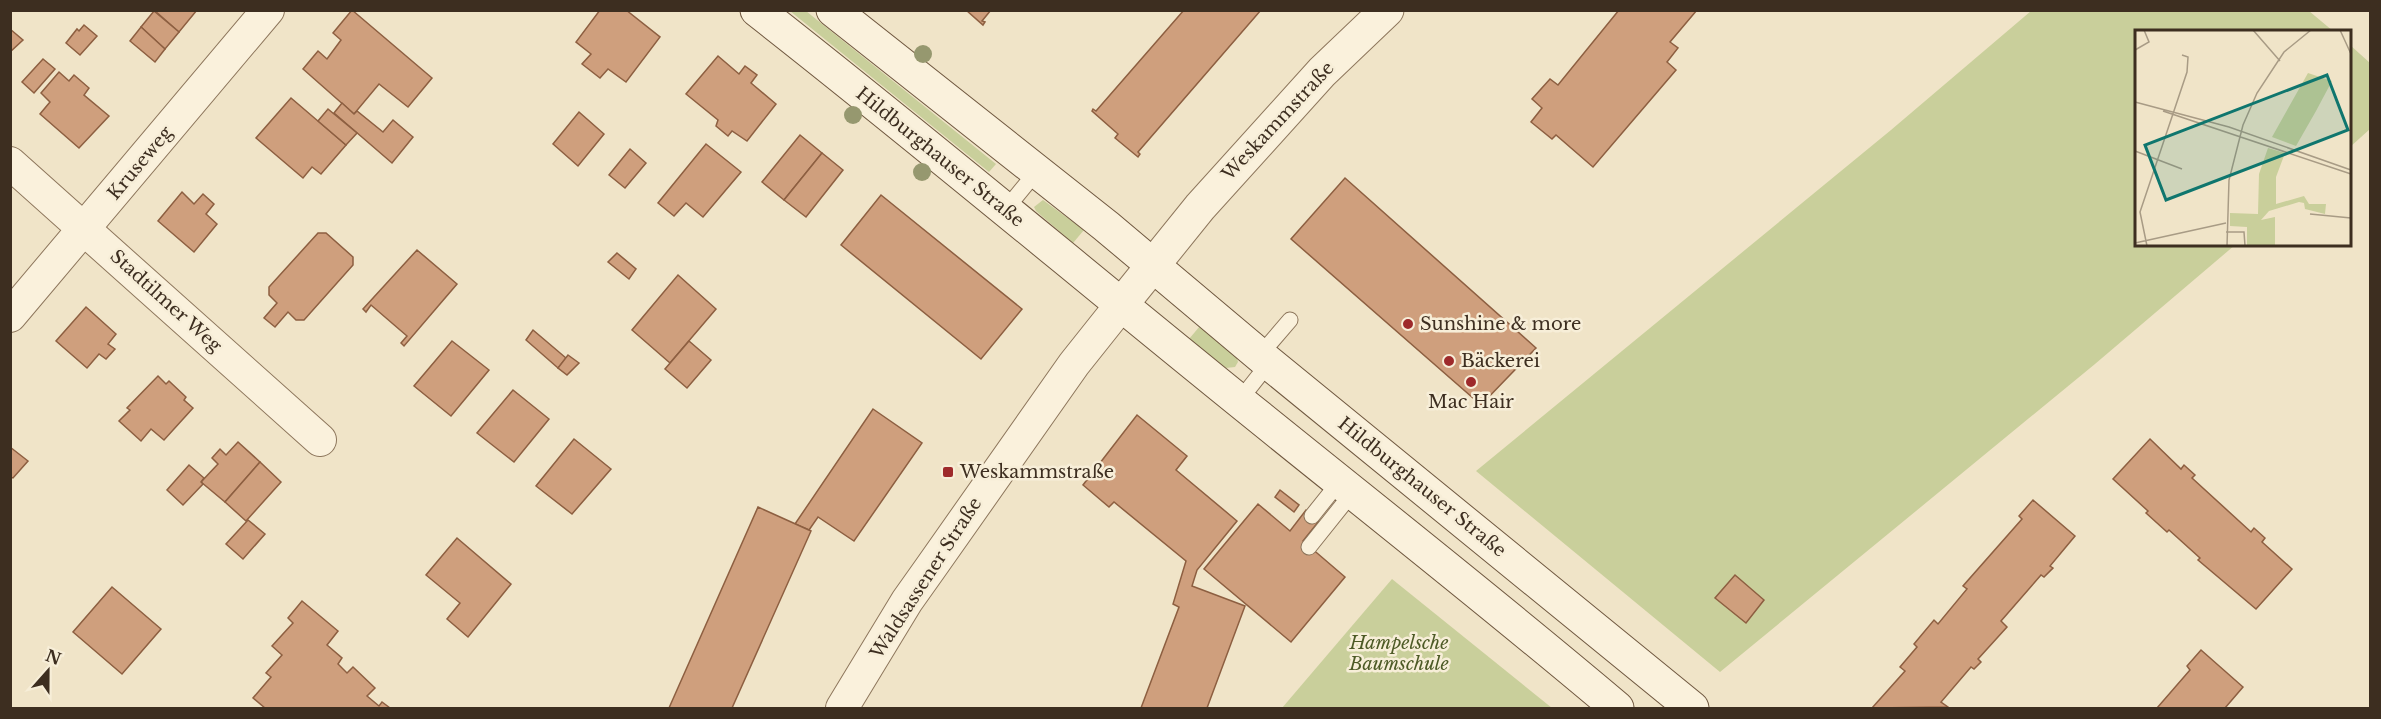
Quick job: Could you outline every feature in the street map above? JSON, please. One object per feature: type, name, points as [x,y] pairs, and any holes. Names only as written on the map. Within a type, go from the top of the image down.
[{"type":"main road","name":"Hildburghauser Straße","points":[[757,10],[1521,627],[1617,708]]},
{"type":"main road","name":"Hildburghauser Straße","points":[[832,10],[1037,171],[1692,708]]},
{"type":"main road","name":"Weskammstraße","points":[[1152,265],[1200,207],[1322,72],[1387,10]]},
{"type":"main road","points":[[1121,304],[1152,265]]},
{"type":"street","name":"Kruseweg","points":[[10,316],[268,10]]},
{"type":"street","name":"Stadtilmer Weg","points":[[10,163],[320,440]]},
{"type":"street","name":"Waldsassener Straße","points":[[842,708],[929,570],[1074,364],[1121,304]]},
{"type":"lane","points":[[1005,210],[1037,171]]},
{"type":"lane","points":[[1239,401],[1290,320]]},
{"type":"lane","points":[[1312,516],[1347,486]]},
{"type":"lane","points":[[1308,546],[1347,486]]},
{"type":"green space","points":[[790,11],[806,11],[996,164],[989,172]]},
{"type":"green space","points":[[2031,11],[2309,11],[2332,30],[2135,30],[2135,246],[2234,246],[2095,364],[1720,672],[1476,471],[1891,130]]},
{"type":"green space","points":[[2351,46],[2370,63],[2370,129],[2351,146]]},
{"type":"green space","points":[[1043,200],[1084,230],[1073,243],[1036,211],[1034,207]]},
{"type":"green space","points":[[1200,326],[1237,358],[1238,362],[1235,367],[1226,368],[1189,339]]},
{"type":"green space","name":"Hampelsche Baumschule","points":[[1392,579],[1552,708],[1282,708]]},
{"type":"building","points":[[154,10],[197,10],[179,32]]},
{"type":"building","points":[[352,10],[432,78],[408,107],[379,84],[354,114],[303,69],[318,51],[327,59],[341,40],[333,33]]},
{"type":"building","points":[[600,10],[626,10],[660,37],[626,82],[608,69],[600,78],[582,64],[591,54],[576,42]]},
{"type":"building","points":[[966,10],[991,10],[982,21],[985,22],[983,25]]},
{"type":"building","points":[[1184,10],[1261,10],[1138,152],[1140,154],[1138,157],[1115,138],[1118,134],[1092,111],[1093,109],[1096,111]]},
{"type":"building","points":[[1619,10],[1697,10],[1670,42],[1678,48],[1667,62],[1676,70],[1593,167],[1556,135],[1552,139],[1531,122],[1542,108],[1532,99],[1550,79],[1558,85]]},
{"type":"building","points":[[154,11],[179,32],[165,49],[141,27]]},
{"type":"building","points":[[84,25],[97,36],[80,55],[66,43],[77,29],[79,31]]},
{"type":"building","points":[[141,27],[165,49],[155,62],[130,41]]},
{"type":"building","points":[[10,29],[23,40],[10,52]]},
{"type":"building","points":[[718,56],[739,74],[745,66],[757,75],[751,83],[776,104],[747,141],[732,131],[728,136],[716,126],[718,120],[686,94]]},
{"type":"building","points":[[43,59],[55,69],[34,93],[22,82]]},
{"type":"building","points":[[59,72],[69,81],[74,75],[89,88],[84,95],[109,116],[79,148],[40,114],[50,102],[41,93]]},
{"type":"building","points":[[291,98],[346,145],[321,174],[312,167],[303,178],[256,138]]},
{"type":"building","points":[[342,103],[354,114],[357,111],[383,132],[393,120],[413,137],[392,163],[334,113]]},
{"type":"building","points":[[328,109],[357,133],[346,145],[318,121]]},
{"type":"building","points":[[579,112],[604,134],[578,166],[553,144]]},
{"type":"building","points":[[800,135],[822,153],[784,200],[762,182]]},
{"type":"building","points":[[706,144],[741,172],[703,217],[686,203],[674,216],[658,203]]},
{"type":"building","points":[[630,149],[646,163],[625,188],[609,175]]},
{"type":"building","points":[[822,153],[843,170],[806,217],[784,200]]},
{"type":"building","points":[[1345,178],[1536,348],[1481,405],[1291,239]]},
{"type":"building","points":[[182,192],[194,204],[203,194],[214,204],[206,214],[217,224],[194,252],[158,221]]},
{"type":"building","points":[[881,195],[1022,309],[981,359],[841,245]]},
{"type":"building","points":[[318,233],[326,233],[353,257],[353,265],[304,320],[296,320],[288,312],[275,327],[264,318],[277,303],[269,295],[269,287]]},
{"type":"building","points":[[417,250],[457,284],[404,346],[401,343],[407,336],[371,305],[366,312],[363,309]]},
{"type":"building","points":[[617,253],[636,269],[629,279],[608,262]]},
{"type":"building","points":[[678,275],[716,309],[670,363],[632,330]]},
{"type":"building","points":[[86,307],[116,334],[108,344],[115,349],[106,359],[99,354],[87,368],[56,341]]},
{"type":"building","points":[[533,330],[566,358],[558,368],[526,340]]},
{"type":"building","points":[[452,341],[489,370],[451,416],[414,386]]},
{"type":"building","points":[[689,341],[711,360],[687,388],[665,369]]},
{"type":"building","points":[[568,355],[579,363],[567,375],[558,368]]},
{"type":"building","points":[[158,376],[166,384],[169,381],[186,397],[184,400],[193,408],[164,440],[151,429],[141,441],[119,421],[130,410],[127,408]]},
{"type":"building","points":[[513,390],[549,419],[514,462],[477,433]]},
{"type":"building","points":[[873,409],[922,443],[854,541],[818,517],[809,530],[795,524]]},
{"type":"building","points":[[1137,415],[1187,456],[1176,470],[1237,521],[1197,570],[1192,586],[1245,606],[1207,708],[1141,708],[1179,607],[1173,604],[1186,561],[1114,502],[1109,507],[1083,485]]},
{"type":"building","points":[[574,439],[611,469],[572,514],[536,486]]},
{"type":"building","points":[[2150,439],[2181,469],[2184,465],[2195,475],[2192,478],[2251,532],[2254,528],[2265,538],[2262,542],[2292,569],[2256,609],[2198,560],[2200,558],[2169,530],[2167,532],[2146,513],[2148,511],[2113,479]]},
{"type":"building","points":[[238,442],[260,462],[225,502],[201,482],[218,464],[212,458],[220,449],[226,455]]},
{"type":"building","points":[[10,447],[28,461],[13,478],[10,477]]},
{"type":"building","points":[[260,462],[281,482],[246,521],[225,502]]},
{"type":"building","points":[[189,465],[204,478],[201,482],[203,484],[183,505],[167,490]]},
{"type":"building","points":[[1280,490],[1299,505],[1294,512],[1275,497]]},
{"type":"building","points":[[2033,500],[2075,536],[2050,566],[2053,568],[2044,577],[2041,575],[2001,621],[2007,627],[1978,659],[1981,662],[1974,669],[1971,667],[1941,702],[1948,707],[1872,708],[1905,671],[1900,667],[1917,647],[1914,644],[1934,620],[1938,624],[1967,589],[1963,586],[2022,519],[2019,516]]},
{"type":"building","points":[[1258,504],[1290,531],[1306,510],[1319,521],[1303,541],[1345,577],[1291,642],[1204,569]]},
{"type":"building","points":[[758,507],[811,531],[732,708],[669,708]]},
{"type":"building","points":[[248,520],[265,534],[243,559],[226,544]]},
{"type":"building","points":[[457,538],[511,584],[468,637],[447,619],[460,603],[426,575]]},
{"type":"building","points":[[1735,575],[1764,600],[1746,623],[1715,598]]},
{"type":"building","points":[[112,587],[161,629],[122,674],[73,632]]},
{"type":"building","points":[[302,601],[338,631],[327,645],[342,658],[338,664],[347,673],[353,667],[375,688],[367,696],[379,706],[382,702],[390,708],[265,708],[253,698],[271,677],[266,673],[282,655],[272,646],[293,623],[288,618]]},
{"type":"building","points":[[2201,650],[2243,687],[2225,708],[2157,708],[2190,670],[2187,666]]},
{"type":"place","name":"Sunshine & more","points":[[1408,324]]},
{"type":"place","name":"Bäckerei","points":[[1449,361]]},
{"type":"place","name":"Mac Hair","points":[[1471,382]]},
{"type":"place","name":"Weskammstraße","points":[[948,472]]}]
